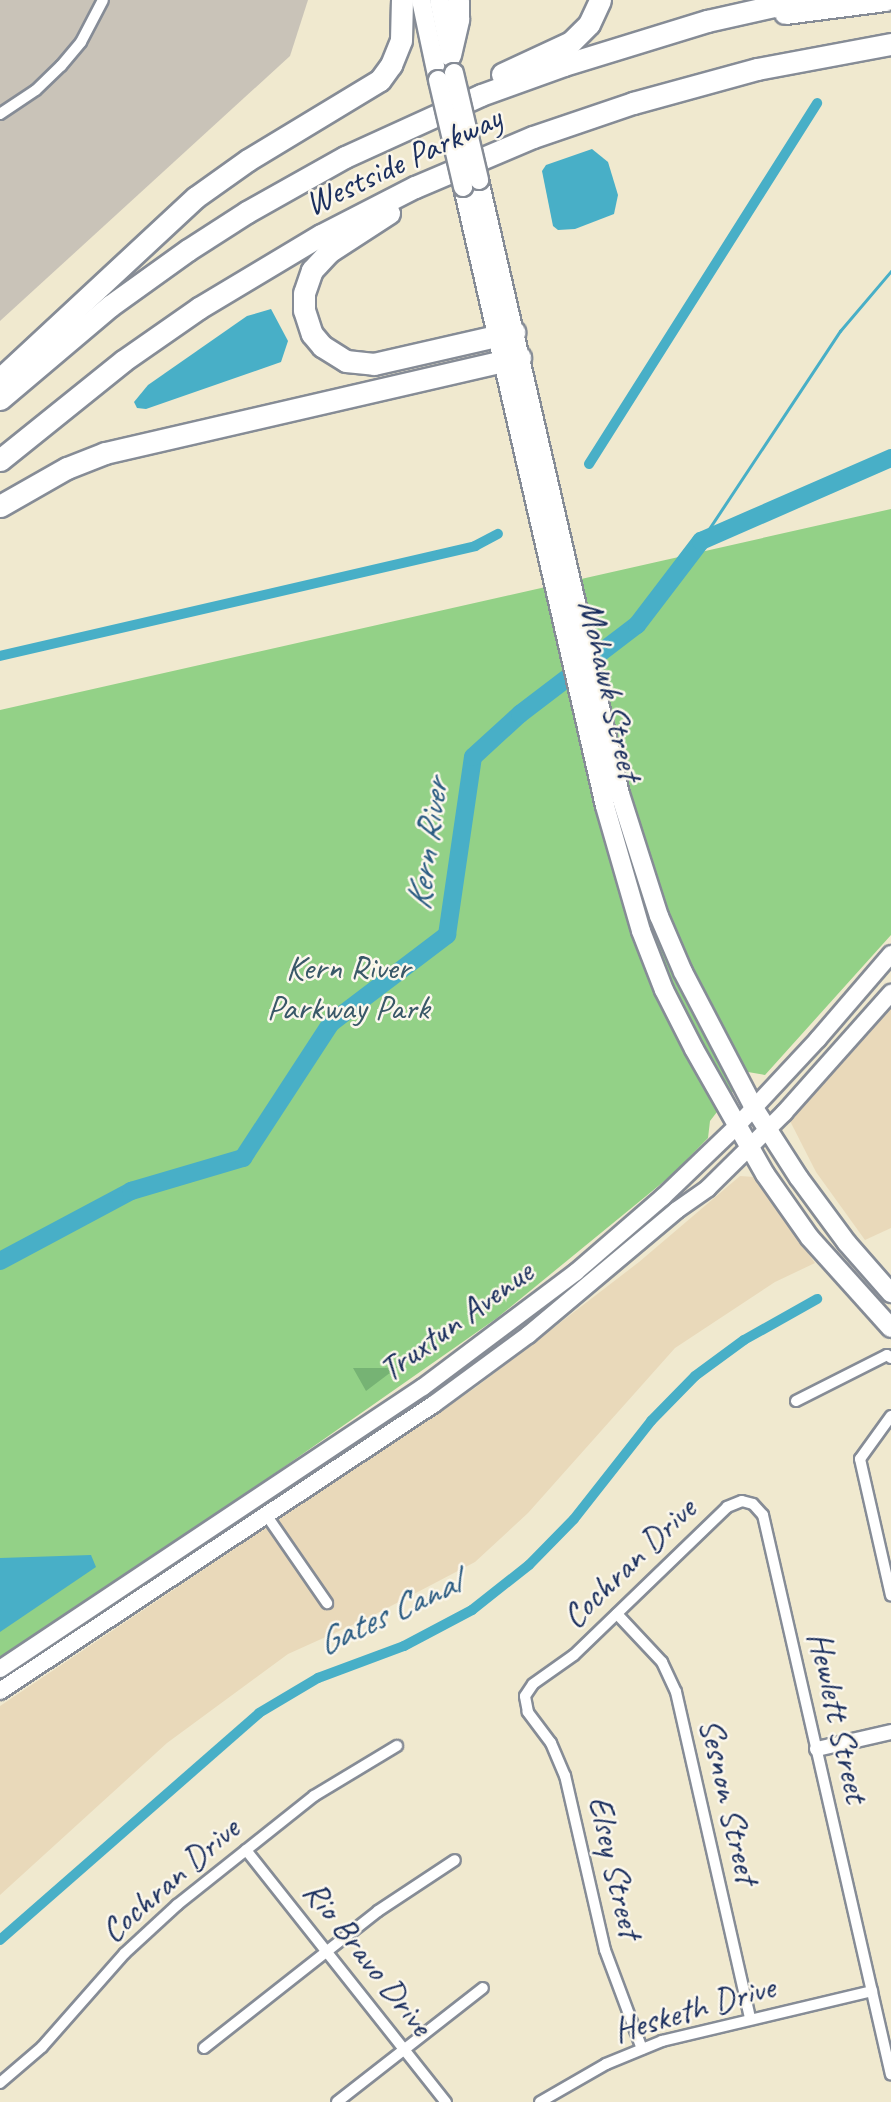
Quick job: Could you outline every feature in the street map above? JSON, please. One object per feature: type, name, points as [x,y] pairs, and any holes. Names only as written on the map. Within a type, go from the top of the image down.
[{"type":"highway","points":[[0,379],[196,197],[248,160],[380,80],[391,65],[401,40],[402,0]]},
{"type":"highway","points":[[448,70],[458,19],[458,0]]},
{"type":"highway","points":[[247,212],[294,179],[367,137],[571,41],[589,24],[600,0]]},
{"type":"highway","points":[[625,46],[707,21],[801,0]]},
{"type":"highway","points":[[625,46],[732,23],[885,0]]},
{"type":"highway","name":"Westside Parkway","points":[[0,460],[123,361],[274,261],[427,182],[592,116],[757,69],[891,44]]},
{"type":"highway","name":"Westside Parkway","points":[[0,399],[110,306],[247,212],[345,157],[438,114],[534,75],[625,46]]},
{"type":"highway","points":[[506,334],[374,364],[352,363],[327,351],[312,334],[304,310],[306,285],[323,257],[378,220],[495,159],[592,116]]},
{"type":"highway","points":[[0,506],[67,468],[105,453],[512,359]]},
{"type":"main road","name":"Mohawk Street","points":[[421,0],[448,70]]},
{"type":"main road","name":"Mohawk Street","points":[[439,0],[448,70],[471,184],[563,591],[605,806],[641,931],[664,990],[749,1149],[804,1229],[891,1328]]},
{"type":"main road","name":"Mohawk Street","points":[[563,591],[620,794],[659,916],[683,972],[754,1108],[799,1178],[888,1290]]},
{"type":"main road","name":"Truxtun Avenue","points":[[0,1669],[433,1380],[516,1320],[635,1222],[736,1127],[818,1039],[891,954]]},
{"type":"main road","name":"Truxtun Avenue","points":[[0,1691],[267,1516],[466,1381],[528,1335],[677,1210],[708,1188],[837,1056],[891,993]]},
{"type":"main road","points":[[832,1263],[865,1286],[888,1290]]},
{"type":"main road","points":[[267,1516],[268,1503],[296,1471]]},
{"type":"street","points":[[0,114],[36,90],[61,66],[81,42],[103,0]]},
{"type":"street","points":[[796,1401],[887,1355],[891,1358]]},
{"type":"street","points":[[891,1416],[860,1459],[891,1596]]},
{"type":"street","name":"Cochran Drive","points":[[525,1703],[528,1690],[533,1684],[574,1655],[727,1507],[733,1503],[749,1502]]},
{"type":"street","name":"Hewlett Street","points":[[749,1502],[763,1515],[891,2075]]},
{"type":"street","points":[[267,1516],[327,1603]]},
{"type":"street","name":"Sesnon Street","points":[[617,1614],[662,1662],[676,1692],[750,2019]]},
{"type":"street","name":"Elsey Street","points":[[525,1703],[551,1743],[565,1776],[605,1950],[642,2049]]},
{"type":"street","points":[[817,1749],[891,1732]]},
{"type":"street","name":"Cochran Drive","points":[[0,2083],[63,2025],[110,1970],[151,1928],[338,1779],[397,1746]]},
{"type":"street","name":"Rio Bravo Drive","points":[[246,1850],[446,2102]]},
{"type":"street","points":[[204,2048],[378,1911],[455,1860]]},
{"type":"street","points":[[337,2102],[483,1987]]},
{"type":"street","name":"Hesketh Drive","points":[[540,2102],[606,2063],[642,2049],[750,2019],[872,1991]]},
{"type":"shaded area","points":[[0,0],[308,0],[290,56],[0,321]]},
{"type":"shaded area","points":[[891,1003],[891,1228],[865,1240],[816,1172],[789,1119]]},
{"type":"shaded area","points":[[740,1176],[754,1177],[815,1263],[775,1282],[675,1348],[528,1513],[475,1562],[370,1617],[288,1654],[167,1743],[0,1895],[0,1706],[475,1388],[639,1262]]},
{"type":"green space","name":"Kern River Parkway Park","points":[[891,509],[891,935],[765,1075],[748,1072],[710,1121],[708,1138],[673,1174],[497,1318],[211,1518],[0,1658],[0,710]]},
{"type":"green space","points":[[399,1366],[366,1391],[353,1368],[391,1368]]},
{"type":"water","points":[[592,149],[608,162],[618,195],[614,214],[575,229],[558,230],[553,226],[542,171],[546,165]]},
{"type":"water","points":[[271,309],[288,341],[281,362],[146,409],[137,408],[134,402],[148,385],[247,316]]},
{"type":"water","points":[[91,1555],[96,1567],[0,1632],[0,1558]]},
{"type":"waterway","points":[[589,464],[817,103]]},
{"type":"waterway","points":[[701,541],[840,331],[891,271]]},
{"type":"waterway","name":"Kern River","points":[[0,1261],[131,1191],[243,1158],[331,1023],[447,935],[473,757],[520,714],[637,625],[701,541],[891,458]]},
{"type":"waterway","points":[[0,656],[475,546],[498,534]]},
{"type":"waterway","name":"Gates Canal","points":[[0,1940],[259,1713],[318,1678],[404,1646],[472,1610],[529,1565],[574,1519],[651,1421],[695,1376],[744,1340],[817,1299]]}]
